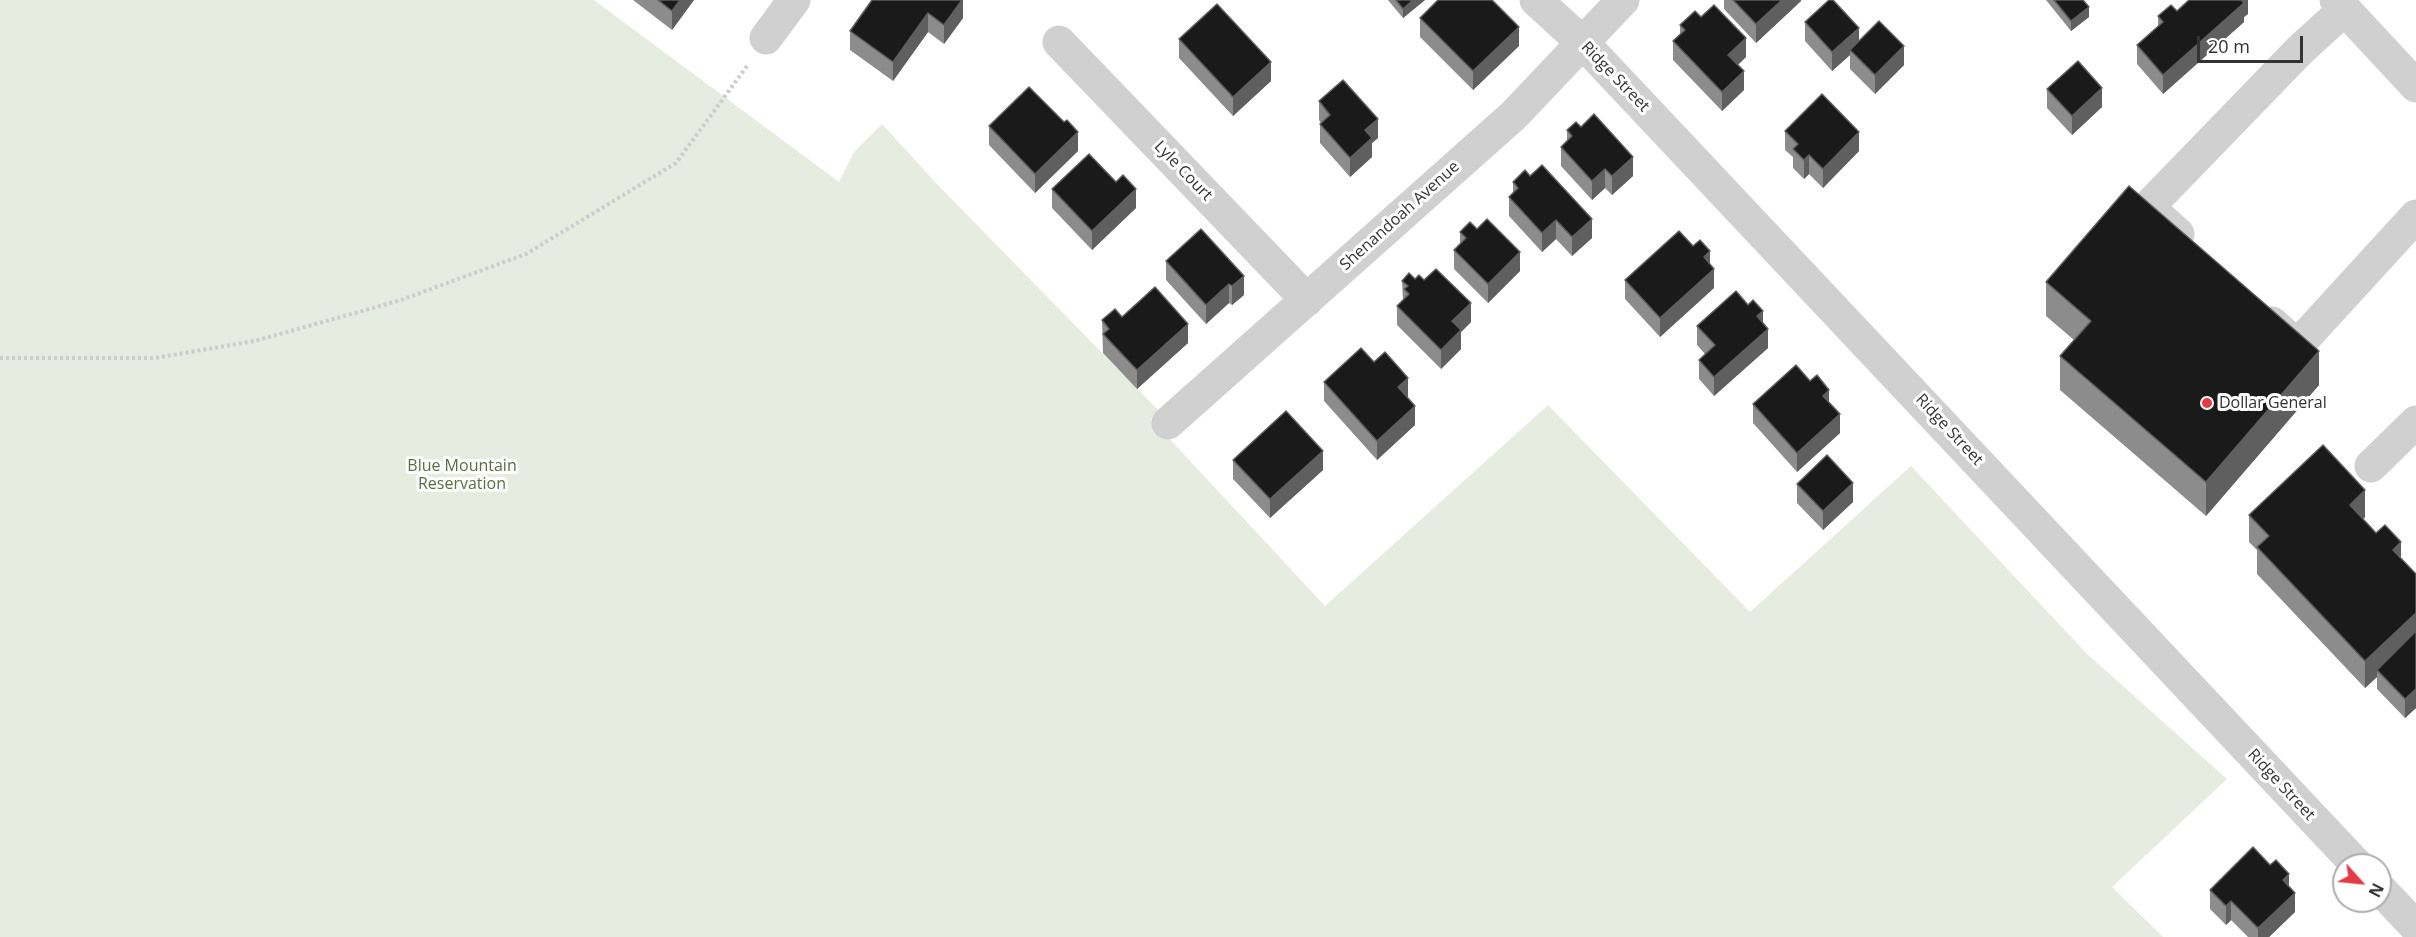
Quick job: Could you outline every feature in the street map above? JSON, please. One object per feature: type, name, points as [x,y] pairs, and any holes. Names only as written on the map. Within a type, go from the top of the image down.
[{"type":"street","points":[[766,38],[794,0]]},
{"type":"street","name":"Ridge Street","points":[[1536,0],[1584,44],[2346,853]]},
{"type":"street","name":"Shenandoah Avenue","points":[[1168,423],[1514,115],[1584,44],[1623,0]]},
{"type":"street","points":[[2198,253],[2148,207],[2300,50],[2340,5],[2416,86]]},
{"type":"street","name":"Lyle Court","points":[[1059,42],[1307,300]]},
{"type":"street","points":[[2247,299],[2297,346],[2416,216]]},
{"type":"street","points":[[2371,466],[2416,422]]},
{"type":"street","points":[[2392,902],[2416,927]]},
{"type":"path","points":[[0,358],[154,358],[255,341],[401,300],[526,254],[676,163],[766,38]]},
{"type":"green space","name":"Blue Mountain Reservation","points":[[0,0],[594,0],[839,182],[854,152],[882,124],[935,182],[1158,410],[1151,419],[1325,606],[1548,405],[1750,612],[1911,466],[2087,654],[2227,779],[2112,887],[2163,937],[0,937]]},
{"type":"building","points":[[658,0],[680,0],[672,11]]},
{"type":"building","points":[[872,0],[962,0],[944,25],[928,13],[893,62],[850,31]]},
{"type":"building","points":[[1396,0],[1413,0],[1403,9]]},
{"type":"building","points":[[1438,0],[1492,0],[1519,27],[1473,71],[1420,18]]},
{"type":"building","points":[[1733,0],[1782,0],[1756,24]]},
{"type":"building","points":[[1829,0],[1833,0],[1859,28],[1832,52],[1805,22]]},
{"type":"building","points":[[2054,0],[2083,0],[2089,7],[2071,21]]},
{"type":"building","points":[[2189,0],[2242,0],[2244,3],[2163,75],[2137,45],[2163,22],[2158,16],[2171,5],[2177,11]]},
{"type":"building","points":[[1217,4],[1271,62],[1233,97],[1179,39]]},
{"type":"building","points":[[1714,5],[1746,38],[1728,55],[1744,71],[1722,92],[1673,41],[1685,30],[1680,25],[1695,11],[1701,17]]},
{"type":"building","points":[[1879,21],[1904,46],[1875,75],[1850,50]]},
{"type":"building","points":[[2078,61],[2102,88],[2072,116],[2047,89]]},
{"type":"building","points":[[1343,80],[1378,119],[1365,130],[1372,138],[1350,158],[1320,124],[1330,115],[1319,101]]},
{"type":"building","points":[[1029,87],[1064,122],[1067,120],[1078,132],[1035,174],[989,126]]},
{"type":"building","points":[[1822,94],[1859,132],[1823,169],[1809,155],[1804,160],[1793,149],[1798,144],[1785,131]]},
{"type":"building","points":[[1594,114],[1633,157],[1612,176],[1605,169],[1592,181],[1561,147],[1572,136],[1567,130],[1576,122],[1581,127]]},
{"type":"building","points":[[1089,154],[1116,182],[1123,175],[1136,189],[1092,231],[1052,189]]},
{"type":"building","points":[[1542,165],[1592,219],[1572,237],[1556,220],[1542,233],[1509,197],[1518,188],[1513,182],[1525,170],[1530,176]]},
{"type":"building","points":[[2129,186],[2319,351],[2206,482],[2060,356],[2091,321],[2046,282]]},
{"type":"building","points":[[1487,219],[1520,252],[1488,284],[1454,250],[1466,238],[1460,232],[1470,222],[1477,229]]},
{"type":"building","points":[[1201,229],[1244,276],[1232,286],[1229,284],[1206,305],[1166,261]]},
{"type":"building","points":[[1679,231],[1693,246],[1700,240],[1710,251],[1704,257],[1714,269],[1660,318],[1625,280]]},
{"type":"building","points":[[1436,269],[1471,303],[1452,321],[1461,330],[1441,350],[1397,306],[1409,294],[1404,289],[1408,286],[1402,281],[1409,273],[1415,279],[1419,275],[1424,280]]},
{"type":"building","points":[[1155,287],[1188,324],[1137,370],[1103,334],[1109,329],[1102,320],[1115,309],[1122,317]]},
{"type":"building","points":[[1736,291],[1748,305],[1753,300],[1763,311],[1757,316],[1768,329],[1714,377],[1699,360],[1715,345],[1697,326]]},
{"type":"building","points":[[1361,348],[1374,362],[1385,352],[1408,378],[1398,387],[1415,406],[1377,441],[1324,382]]},
{"type":"building","points":[[1796,365],[1810,381],[1817,375],[1829,390],[1823,396],[1840,414],[1797,453],[1753,404]]},
{"type":"building","points":[[1286,411],[1323,451],[1270,499],[1233,460]]},
{"type":"building","points":[[2323,445],[2365,490],[2350,505],[2376,533],[2385,525],[2401,542],[2393,550],[2416,574],[2416,613],[2365,661],[2257,547],[2269,536],[2249,515]]},
{"type":"building","points":[[1827,455],[1853,483],[1823,511],[1797,484]]},
{"type":"building","points":[[2416,631],[2416,689],[2405,699],[2377,670]]},
{"type":"building","points":[[2253,847],[2270,865],[2276,860],[2289,874],[2283,880],[2295,893],[2258,928],[2231,901],[2226,906],[2210,890]]},
{"type":"place","name":"Dollar General","points":[[2207,403]]}]
